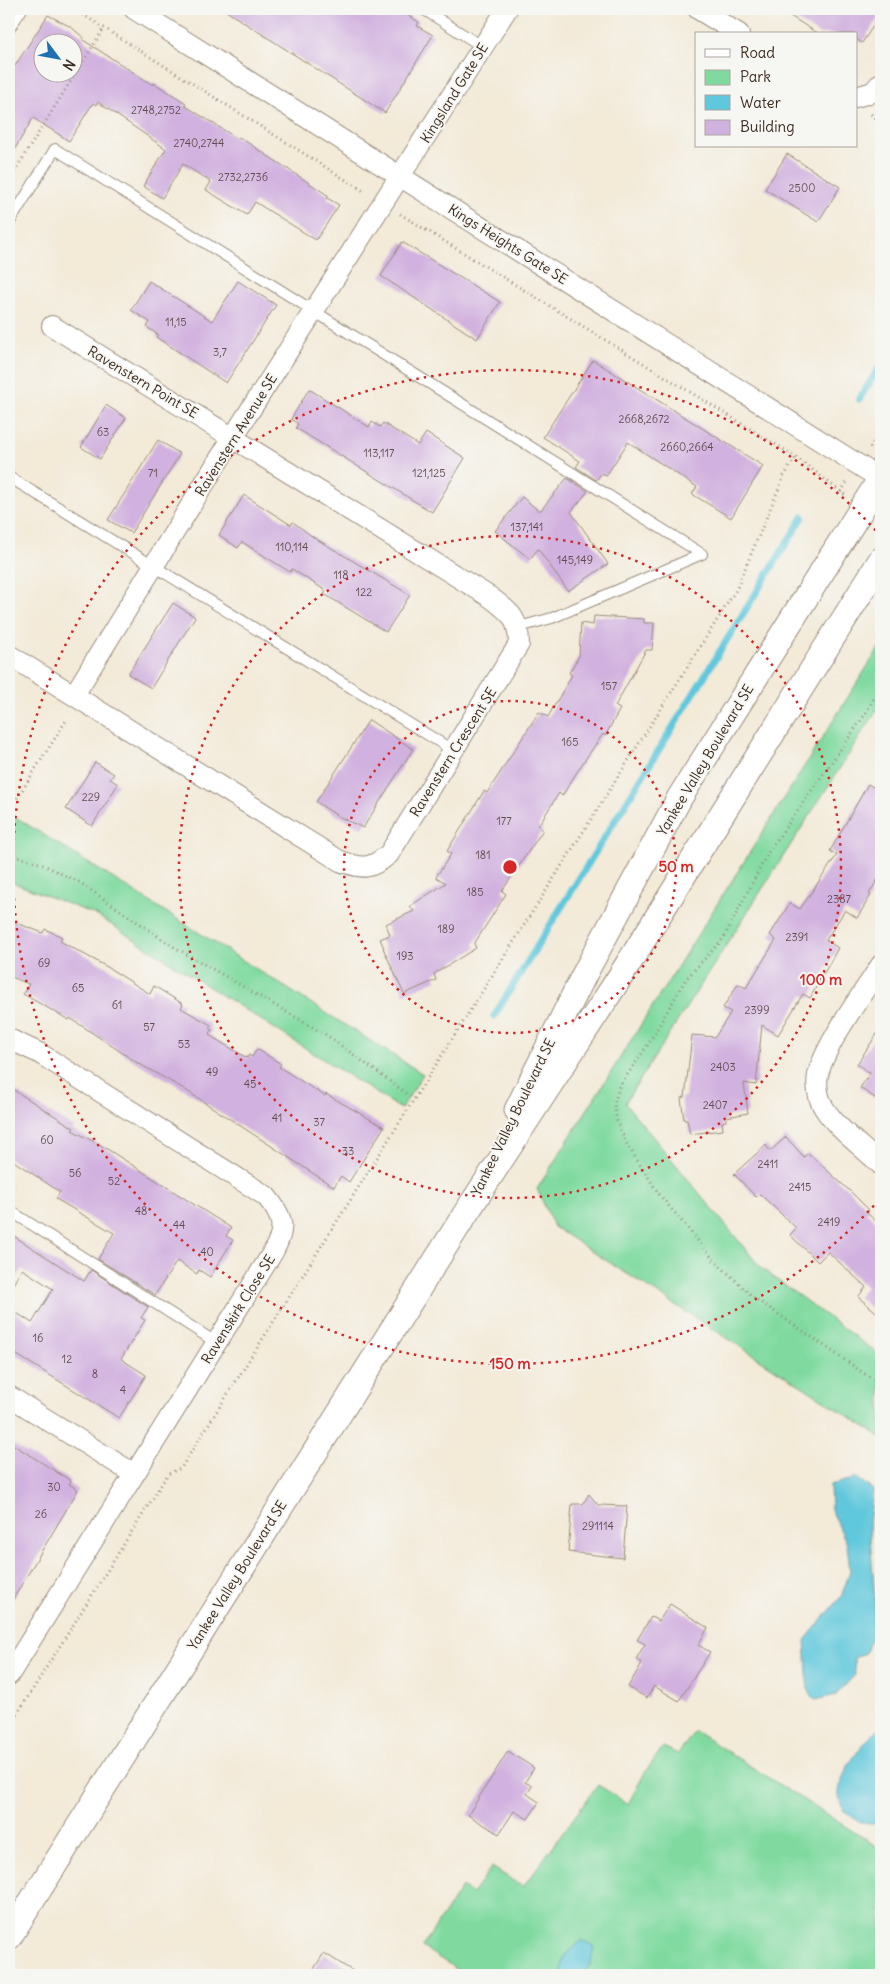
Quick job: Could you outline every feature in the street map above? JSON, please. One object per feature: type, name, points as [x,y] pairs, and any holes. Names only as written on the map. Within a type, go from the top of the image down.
[{"type":"street","name":"Kings Heights Gate SE","points":[[134,9],[881,479]]},
{"type":"street","name":"Kingsland Gate SE","points":[[401,177],[507,9]]},
{"type":"street","points":[[698,9],[735,32]]},
{"type":"street","points":[[858,97],[873,92],[881,83]]},
{"type":"street","name":"Ravenstern Avenue SE","points":[[74,695],[233,437],[401,177]]},
{"type":"street","name":"Ravenstern Point SE","points":[[52,326],[233,437]]},
{"type":"street","points":[[233,437],[490,597],[509,610],[519,627]]},
{"type":"street","name":"Yankee Valley Boulevard SE","points":[[466,1213],[586,971],[680,796],[881,479]]},
{"type":"street","name":"Yankee Valley Boulevard SE","points":[[9,1937],[466,1213],[618,980],[881,560]]},
{"type":"street","name":"Ravenstern Crescent SE","points":[[9,655],[340,861],[360,868],[376,865],[390,854],[511,660],[519,644],[519,627]]},
{"type":"street","points":[[881,965],[824,1057],[818,1075],[818,1091],[823,1107],[832,1118],[881,1164]]},
{"type":"street","name":"Ravenskirk Close SE","points":[[9,1039],[39,1054],[266,1196],[278,1211],[283,1224],[280,1240],[9,1675]]},
{"type":"street","points":[[9,1397],[134,1474]]},
{"type":"lane","points":[[9,30],[22,9]]},
{"type":"lane","points":[[423,9],[483,47]]},
{"type":"lane","points":[[9,223],[55,149],[702,554],[552,618],[519,627]]},
{"type":"lane","points":[[9,477],[454,751]]},
{"type":"lane","points":[[9,1210],[217,1342]]},
{"type":"path","points":[[74,9],[383,204],[796,457],[841,492]]},
{"type":"path","points":[[9,180],[104,28]]},
{"type":"path","points":[[9,1727],[168,1474],[181,1468],[736,590],[784,476],[796,457]]},
{"type":"path","points":[[881,686],[864,716],[769,851],[723,939],[686,979],[647,1046],[619,1087],[614,1104],[617,1122],[626,1143],[659,1194],[714,1260],[752,1296],[881,1385]]},
{"type":"path","points":[[9,811],[67,719]]},
{"type":"path","points":[[9,854],[39,863],[78,882],[171,945],[328,1036],[414,1099]]},
{"type":"green space","points":[[881,645],[881,704],[625,1103],[761,1268],[881,1356],[881,1437],[554,1227],[537,1189]]},
{"type":"green space","points":[[9,813],[423,1074],[401,1109],[96,915],[9,881]]},
{"type":"green space","points":[[695,1731],[881,1849],[881,1975],[466,1975],[422,1947],[462,1887],[472,1894],[492,1867],[523,1887],[598,1785],[628,1804],[644,1774],[663,1747],[678,1754]]},
{"type":"water","points":[[857,1478],[873,1490],[869,1524],[875,1600],[874,1628],[866,1653],[854,1658],[855,1675],[836,1695],[815,1700],[808,1689],[805,1640],[841,1597],[850,1571],[847,1544],[831,1509],[830,1485]]},
{"type":"water","points":[[881,1727],[881,1823],[860,1822],[844,1811],[840,1802],[839,1792],[844,1774],[854,1756]]},
{"type":"water","points":[[582,1940],[595,1947],[587,1969],[582,1975],[564,1975],[560,1973],[565,1956]]},
{"type":"building","points":[[223,9],[397,9],[419,22],[417,26],[433,35],[385,113]]},
{"type":"building","points":[[779,9],[881,9],[881,14],[862,43],[858,40],[858,32],[816,32]]},
{"type":"building","points":[[48,15],[77,32],[37,32]]},
{"type":"building","points":[[82,36],[83,40],[153,85],[154,83],[186,103],[184,105],[238,139],[239,137],[329,196],[327,198],[339,205],[316,240],[255,202],[247,215],[206,190],[211,182],[183,164],[162,198],[143,186],[166,149],[98,102],[96,105],[93,103],[69,141],[33,118],[9,159],[9,75],[32,40],[32,82],[82,82]]},
{"type":"building","points":[[787,154],[840,187],[818,222],[765,189]]},
{"type":"building","points":[[402,242],[500,302],[477,339],[381,276]]},
{"type":"building","points":[[149,281],[212,321],[238,281],[276,305],[226,383],[156,337],[158,335],[147,327],[150,322],[131,310]]},
{"type":"building","points":[[593,360],[763,466],[731,518],[692,494],[697,487],[628,442],[606,476],[602,473],[596,480],[576,467],[580,461],[543,437]]},
{"type":"building","points":[[309,389],[369,427],[372,422],[380,427],[383,423],[418,445],[426,433],[465,458],[432,512],[296,428],[298,424],[291,419]]},
{"type":"building","points":[[106,405],[126,418],[100,459],[81,447]]},
{"type":"building","points":[[158,440],[180,454],[131,533],[108,520]]},
{"type":"building","points":[[567,478],[588,491],[571,512],[608,564],[568,591],[538,549],[530,559],[495,531],[522,497],[538,510],[541,510]]},
{"type":"building","points":[[244,495],[291,525],[293,522],[313,537],[410,595],[386,632],[324,594],[326,591],[292,569],[290,572],[242,542],[238,548],[219,535]]},
{"type":"building","points":[[173,603],[195,617],[151,688],[128,674]]},
{"type":"building","points":[[594,616],[644,619],[644,623],[654,623],[652,650],[646,650],[615,706],[620,709],[605,736],[603,734],[562,796],[559,793],[538,826],[543,830],[502,891],[506,894],[474,944],[476,948],[434,974],[436,980],[404,994],[380,939],[390,935],[386,924],[414,911],[410,906],[446,883],[436,877],[451,854],[447,851],[484,791],[487,793],[539,712],[548,717],[572,675],[569,673],[579,656],[581,623],[593,625]]},
{"type":"building","points":[[369,720],[413,749],[363,828],[338,816],[316,802]]},
{"type":"building","points":[[95,762],[114,774],[110,779],[118,784],[92,826],[66,809]]},
{"type":"building","points":[[868,784],[881,792],[881,874],[869,894],[871,895],[857,918],[845,910],[826,940],[838,948],[810,998],[803,994],[778,1035],[762,1025],[756,1085],[744,1083],[748,1113],[726,1117],[726,1121],[722,1122],[723,1130],[690,1134],[687,1120],[684,1120],[681,1098],[685,1097],[692,1035],[715,1037],[731,1012],[723,1008],[738,984],[746,988],[776,940],[770,935],[790,903],[800,909],[837,855],[830,851]]},
{"type":"building","points":[[9,920],[43,933],[45,929],[62,937],[60,941],[109,968],[150,994],[154,986],[183,1004],[181,1008],[211,1025],[209,1028],[212,1030],[209,1035],[247,1058],[249,1055],[252,1057],[257,1049],[281,1064],[279,1067],[325,1096],[326,1094],[384,1127],[349,1182],[341,1176],[334,1187],[184,1089],[136,1062],[70,1018],[69,1020],[23,994],[29,984],[9,976]]},
{"type":"building","points":[[881,1028],[881,1102],[860,1088],[870,1073],[857,1064]]},
{"type":"building","points":[[9,1087],[74,1128],[72,1130],[104,1147],[231,1228],[226,1236],[233,1240],[210,1277],[199,1270],[197,1274],[177,1261],[155,1295],[98,1259],[114,1233],[56,1199],[60,1192],[9,1158]]},
{"type":"building","points":[[786,1137],[804,1157],[808,1153],[851,1192],[869,1210],[866,1212],[881,1226],[881,1316],[858,1297],[866,1287],[828,1252],[818,1262],[790,1235],[796,1228],[760,1194],[756,1197],[734,1174],[766,1145],[770,1151]]},
{"type":"building","points":[[9,1233],[84,1281],[91,1270],[148,1307],[141,1318],[145,1320],[121,1359],[146,1375],[119,1418],[9,1350],[9,1308],[32,1323],[53,1289],[22,1269],[9,1291]]},
{"type":"building","points":[[9,1442],[71,1481],[69,1484],[78,1490],[9,1606]]},
{"type":"building","points":[[589,1494],[598,1505],[627,1506],[623,1558],[568,1552],[572,1504],[583,1504]]},
{"type":"building","points":[[670,1604],[708,1628],[698,1645],[710,1652],[679,1701],[654,1686],[647,1698],[628,1687],[642,1663],[636,1659],[645,1644],[637,1640],[651,1617],[659,1621]]},
{"type":"building","points":[[508,1751],[534,1768],[525,1782],[532,1786],[527,1794],[539,1802],[528,1819],[514,1811],[499,1834],[468,1815]]},
{"type":"building","points":[[324,1953],[359,1975],[310,1975]]},
{"type":"waterway","points":[[859,399],[881,365]]},
{"type":"waterway","points":[[494,1016],[803,517]]}]
